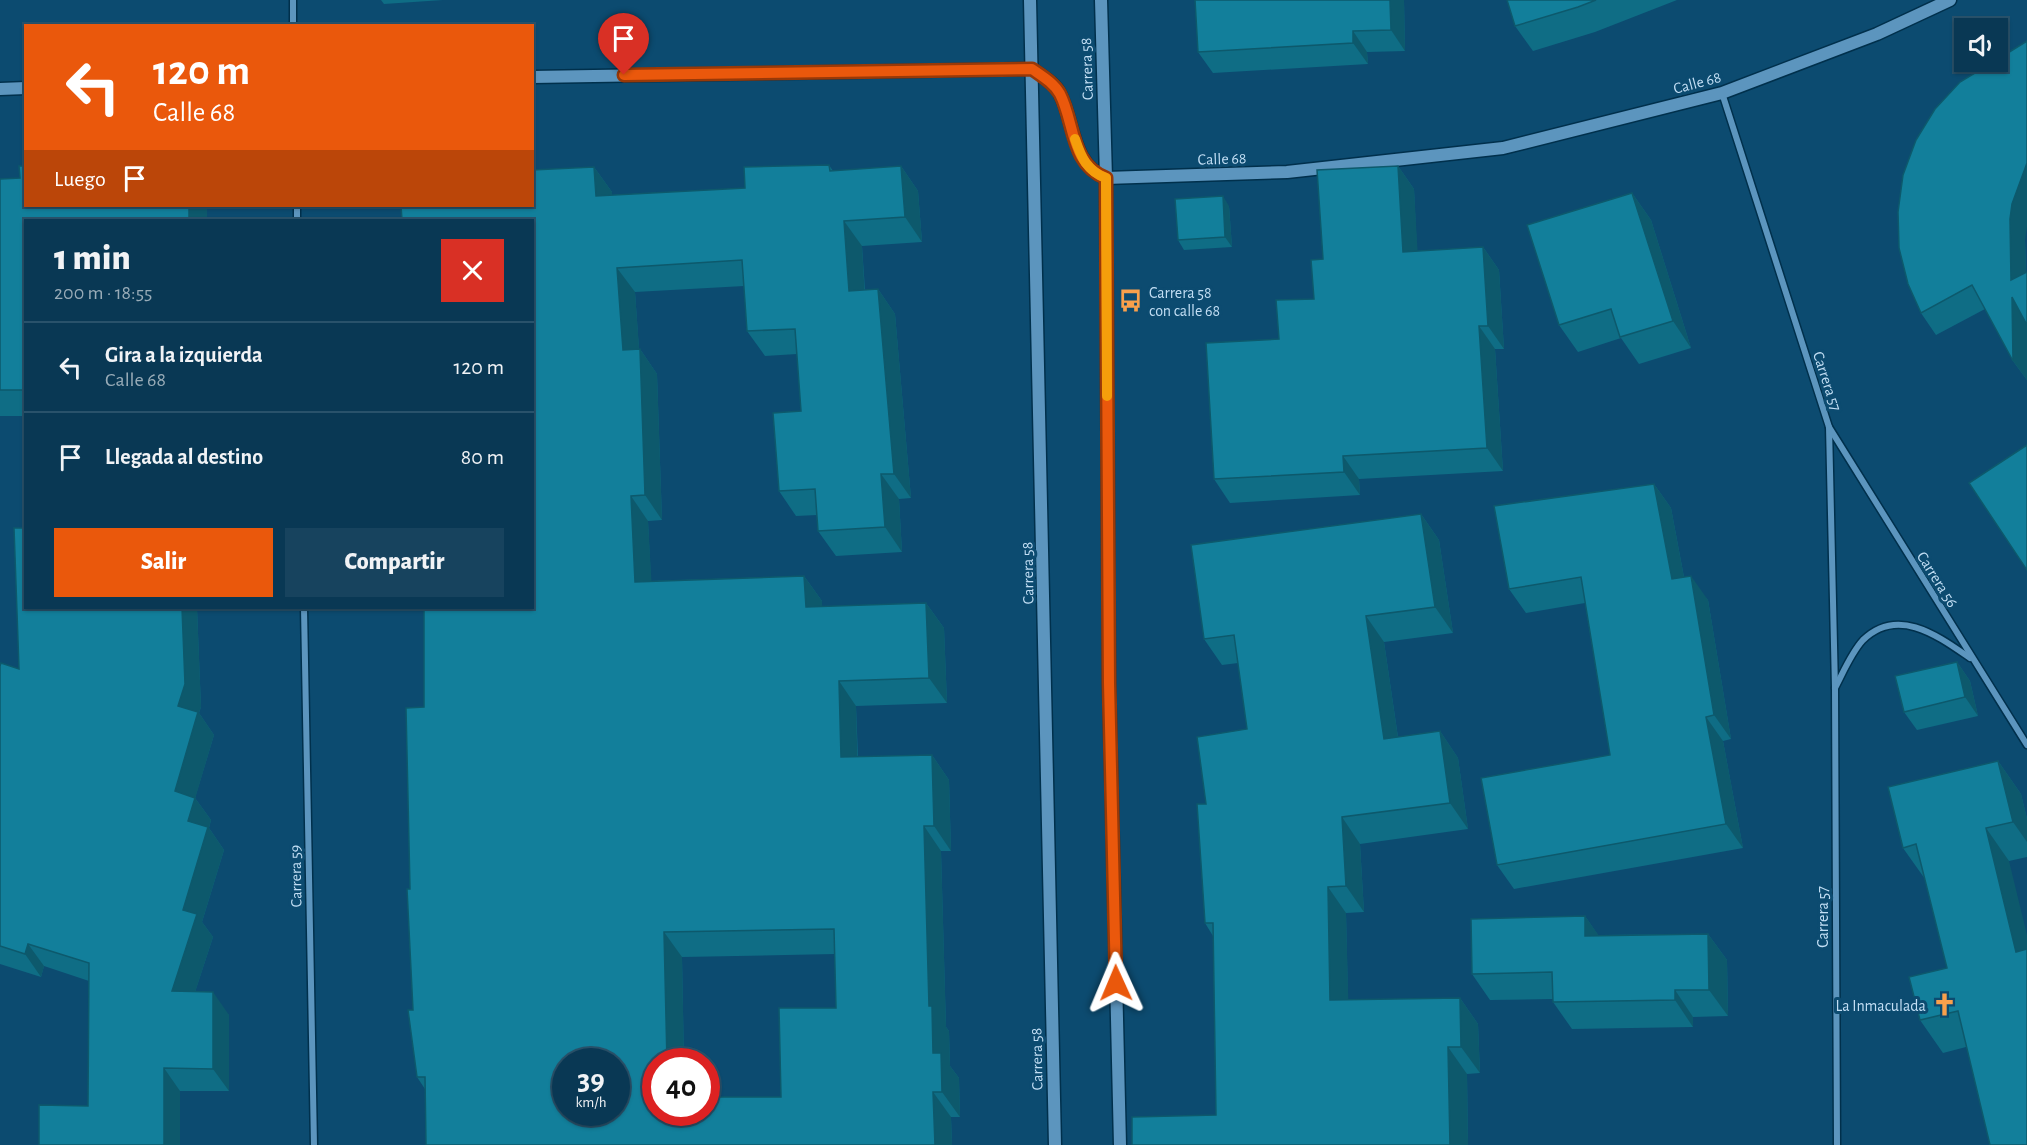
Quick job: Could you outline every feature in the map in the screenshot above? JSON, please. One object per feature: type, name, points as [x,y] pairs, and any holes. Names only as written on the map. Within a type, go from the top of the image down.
[{"type":"street","points":[[293,0],[293,24]]},
{"type":"street","name":"Carrera 58","points":[[1030,0],[1055,1145]]},
{"type":"street","name":"Carrera 58","points":[[1101,0],[1106,178],[1109,683],[1120,1145]]},
{"type":"street","name":"Calle 68","points":[[1106,178],[1287,172],[1503,148],[1722,93],[1877,34],[1950,0]]},
{"type":"street","points":[[534,77],[1032,69],[1047,79],[1060,93],[1081,159],[1097,174],[1106,178]]},
{"type":"street","points":[[0,89],[24,88]]},
{"type":"street","name":"Carrera 57","points":[[1722,93],[1828,427],[1834,688],[1837,1145]]},
{"type":"street","name":"Carrera 56","points":[[1828,427],[1971,660],[2027,745]]},
{"type":"street","name":"Carrera 59","points":[[304,609],[314,1145]]},
{"type":"street","points":[[1834,688],[1862,642],[1875,630],[1896,624],[1917,626],[1942,639],[1971,660]]},
{"type":"building","points":[[1195,0],[1390,0],[1391,30],[1353,31],[1353,43],[1198,52]]},
{"type":"building","points":[[1507,0],[1596,0],[1515,26]]},
{"type":"building","points":[[2027,41],[2027,163],[2012,204],[2010,219],[2011,280],[2027,272],[2027,325],[2012,297],[2013,361],[1972,285],[1921,313],[1908,284],[1899,248],[1898,212],[1903,175],[1916,140],[1935,109],[1960,82],[1976,72],[2008,72],[2008,53]]},
{"type":"building","points":[[829,165],[830,171],[901,166],[905,217],[844,221],[849,291],[878,289],[894,474],[881,474],[885,527],[818,531],[815,489],[779,491],[773,413],[801,411],[795,329],[747,331],[742,260],[617,268],[623,350],[640,349],[645,495],[631,496],[635,582],[804,576],[806,607],[926,603],[929,678],[839,681],[841,757],[932,755],[934,826],[924,826],[929,1006],[932,1006],[933,1053],[941,1053],[942,1092],[933,1092],[935,1145],[426,1145],[425,1077],[417,1077],[408,1010],[413,1010],[407,889],[410,889],[406,708],[424,707],[424,609],[534,609],[534,219],[402,219],[401,207],[534,207],[534,170],[594,167],[596,196],[745,188],[744,167]],"holes":[[[834,929],[836,1008],[779,1008],[781,1097],[720,1097],[720,1126],[642,1126],[642,1048],[667,1048],[664,932]]]},
{"type":"building","points":[[19,166],[24,166],[24,207],[189,207],[189,219],[24,219],[24,390],[0,390],[0,179],[20,178]]},
{"type":"building","points":[[1398,166],[1403,252],[1483,247],[1488,326],[1479,326],[1487,448],[1343,456],[1344,472],[1214,479],[1206,343],[1279,339],[1276,300],[1314,299],[1311,260],[1323,259],[1317,170]]},
{"type":"building","points":[[1632,193],[1673,321],[1620,337],[1611,309],[1559,325],[1527,225]]},
{"type":"building","points":[[1223,196],[1225,237],[1178,240],[1175,199]]},
{"type":"building","points":[[2027,445],[2027,570],[1969,483]]},
{"type":"building","points":[[1654,484],[1672,579],[1691,576],[1714,715],[1706,717],[1726,824],[1497,865],[1481,778],[1610,755],[1581,577],[1509,589],[1494,506]]},
{"type":"building","points":[[1421,514],[1435,607],[1366,616],[1384,739],[1440,731],[1450,803],[1342,817],[1346,886],[1328,887],[1330,1000],[1460,998],[1461,1047],[1448,1047],[1450,1145],[1132,1145],[1132,1117],[1216,1115],[1213,923],[1205,923],[1197,804],[1206,804],[1197,737],[1247,729],[1234,635],[1204,639],[1191,545]]},
{"type":"building","points":[[14,528],[24,528],[24,609],[182,609],[185,684],[178,706],[198,712],[175,791],[195,798],[188,821],[208,827],[183,910],[197,914],[172,991],[213,992],[213,1069],[164,1068],[164,1145],[39,1145],[39,1105],[88,1106],[89,963],[28,944],[25,954],[0,946],[0,666],[1,663],[19,669]]},
{"type":"building","points":[[1957,662],[1965,697],[1904,712],[1895,676]]},
{"type":"building","points":[[1998,761],[2013,822],[1986,828],[2016,952],[2027,949],[2027,1145],[1990,1145],[1958,1011],[1920,1020],[1909,977],[1947,968],[1916,844],[1903,848],[1888,787]]},
{"type":"building","points":[[1585,916],[1585,936],[1708,934],[1709,990],[1675,990],[1675,1000],[1553,1002],[1552,972],[1472,974],[1471,919]]},
{"type":"slow traffic","points":[[1075,139],[1081,159],[1097,174],[1106,178],[1107,396]]},
{"type":"place","name":"Carrera 58 con calle 68","points":[[1131,301]]},
{"type":"place","name":"La Inmaculada","points":[[1944,1005]]},
{"type":"route","points":[[624,75],[1032,69],[1047,79],[1060,93],[1081,159],[1097,174],[1106,178],[1109,683],[1116,983]]}]
